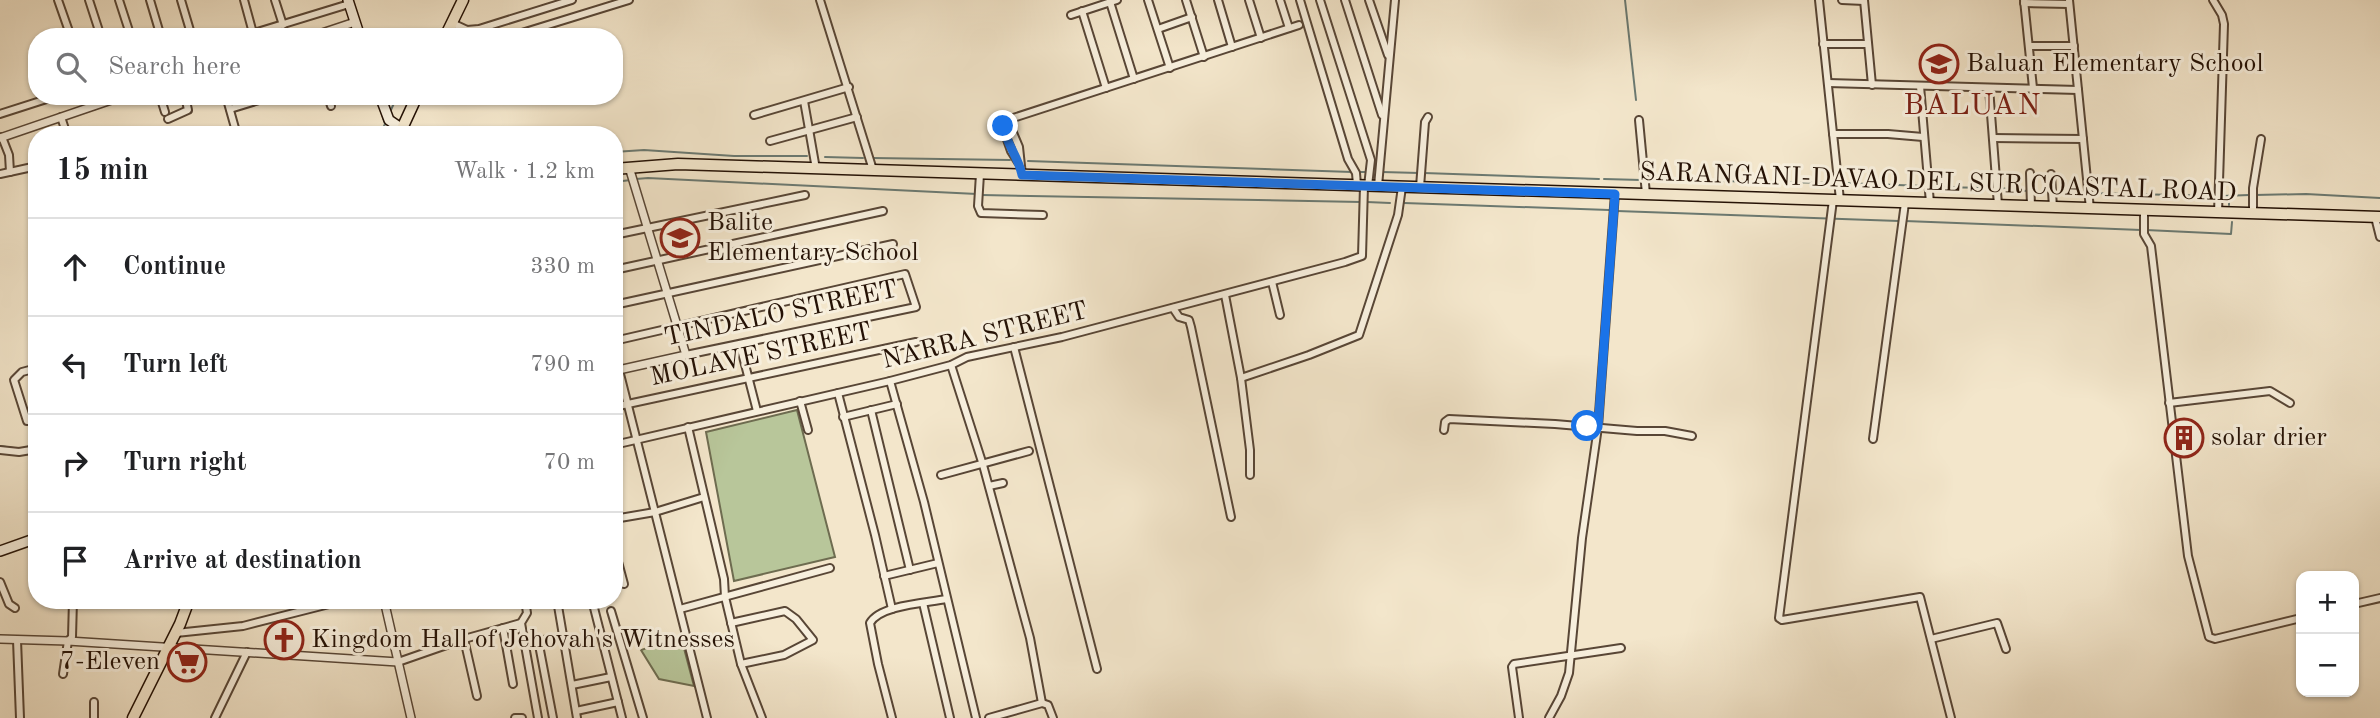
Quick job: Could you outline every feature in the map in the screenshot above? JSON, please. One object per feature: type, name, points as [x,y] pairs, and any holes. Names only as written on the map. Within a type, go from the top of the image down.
[{"type":"main road","points":[[450,28],[463,0]]},
{"type":"main road","points":[[349,2],[357,28]]},
{"type":"main road","points":[[383,105],[389,120],[395,126]]},
{"type":"main road","points":[[405,126],[414,105]]},
{"type":"main road","name":"SARANGANI-DAVAO DEL SUR COASTAL ROAD","points":[[623,171],[630,172],[678,164],[980,174],[1021,170],[1367,186],[2378,217]]},
{"type":"main road","points":[[0,551],[28,541]]},
{"type":"main road","points":[[133,718],[185,609]]},
{"type":"street","points":[[58,0],[68,28]]},
{"type":"street","points":[[89,0],[98,28]]},
{"type":"street","points":[[119,0],[128,28]]},
{"type":"street","points":[[150,0],[158,28]]},
{"type":"street","points":[[181,0],[189,28]]},
{"type":"street","points":[[244,0],[252,28]]},
{"type":"street","points":[[275,0],[283,24]]},
{"type":"street","points":[[482,28],[572,0]]},
{"type":"street","points":[[538,28],[629,0]]},
{"type":"street","points":[[820,0],[873,170]]},
{"type":"street","points":[[1148,0],[1170,68]]},
{"type":"street","points":[[1186,0],[1205,57]]},
{"type":"street","points":[[1218,0],[1232,47]]},
{"type":"street","points":[[1248,0],[1261,38]]},
{"type":"street","points":[[1280,0],[1289,28]]},
{"type":"street","points":[[1300,0],[1348,159],[1367,186]]},
{"type":"street","points":[[1320,0],[1371,160],[1367,186]]},
{"type":"street","points":[[1345,0],[1384,120]]},
{"type":"street","points":[[1370,0],[1390,59]]},
{"type":"street","points":[[1367,186],[1380,160],[1395,0]]},
{"type":"street","points":[[1819,0],[1833,134],[1836,200],[1779,618],[1781,620],[1920,597],[1951,718]]},
{"type":"street","points":[[1842,0],[1864,0],[1872,85]]},
{"type":"street","points":[[2213,0],[2224,24],[2218,213]]},
{"type":"street","points":[[1071,15],[1113,1],[1134,79]]},
{"type":"street","points":[[270,28],[349,2]]},
{"type":"street","points":[[2034,88],[2024,2],[2069,2],[2090,209]]},
{"type":"street","points":[[1082,11],[1105,88]]},
{"type":"street","points":[[1158,29],[1192,17]]},
{"type":"street","points":[[337,28],[355,22]]},
{"type":"street","points":[[452,23],[463,28]]},
{"type":"street","points":[[1021,170],[1019,148],[1002,123],[1299,25]]},
{"type":"street","points":[[1823,44],[1868,44]]},
{"type":"street","points":[[2029,46],[2074,46]]},
{"type":"street","points":[[1828,83],[2078,90]]},
{"type":"street","points":[[1920,86],[1930,203]]},
{"type":"street","points":[[754,116],[849,87]]},
{"type":"street","points":[[1989,88],[1998,205]]},
{"type":"street","points":[[804,101],[816,169]]},
{"type":"street","points":[[0,114],[28,105]]},
{"type":"street","points":[[33,126],[96,105]]},
{"type":"street","points":[[163,105],[167,115],[188,110],[187,105]]},
{"type":"street","points":[[229,105],[235,126]]},
{"type":"street","points":[[230,109],[243,105]]},
{"type":"street","points":[[61,117],[64,126]]},
{"type":"street","points":[[770,141],[857,117]]},
{"type":"street","points":[[1420,187],[1425,122],[1428,117]]},
{"type":"street","points":[[1639,120],[1646,194]]},
{"type":"street","points":[[10,172],[9,155],[1,137],[28,128]]},
{"type":"street","points":[[1833,134],[1923,137]]},
{"type":"street","points":[[1993,138],[2083,139]]},
{"type":"street","points":[[2253,214],[2253,188],[2261,139]]},
{"type":"street","points":[[1371,160],[1380,160]]},
{"type":"street","points":[[0,174],[28,168]]},
{"type":"street","points":[[630,172],[686,355]]},
{"type":"street","points":[[2030,173],[2031,207]]},
{"type":"street","points":[[980,174],[979,209],[983,214],[1044,215]]},
{"type":"street","points":[[2051,174],[2053,208]]},
{"type":"street","name":"NARRA STREET","points":[[623,443],[890,381],[951,365],[967,357],[1224,295],[1362,256],[1367,186]]},
{"type":"street","points":[[1241,378],[1359,335],[1398,215],[1402,187]]},
{"type":"street","points":[[1549,718],[1566,685],[1572,654],[1582,538],[1598,427],[1615,194]]},
{"type":"street","points":[[623,233],[805,195]]},
{"type":"street","points":[[1873,439],[1905,202]]},
{"type":"street","points":[[2144,210],[2144,234],[2151,246],[2188,556],[2209,637],[2215,639],[2296,619]]},
{"type":"street","points":[[623,268],[883,211]]},
{"type":"street","points":[[2378,217],[2380,237]]},
{"type":"street","points":[[623,302],[893,244]]},
{"type":"street","name":"TINDALO STREET","points":[[623,370],[916,307],[905,274],[677,326]]},
{"type":"street","points":[[1272,282],[1280,315]]},
{"type":"street","points":[[1224,295],[1241,378],[1250,450],[1250,475]]},
{"type":"street","points":[[1172,308],[1179,317],[1189,320],[1191,327],[1231,517]]},
{"type":"street","points":[[623,339],[677,326]]},
{"type":"street","name":"MOLAVE STREET","points":[[623,405],[916,342]]},
{"type":"street","points":[[740,345],[757,411]]},
{"type":"street","points":[[1014,347],[1097,669]]},
{"type":"street","points":[[951,365],[983,465],[1030,638],[1042,703]]},
{"type":"street","points":[[28,370],[14,380],[28,421]]},
{"type":"street","points":[[890,381],[924,502],[976,718]]},
{"type":"street","points":[[623,389],[707,718]]},
{"type":"street","points":[[2169,403],[2270,391],[2290,403]]},
{"type":"street","points":[[838,393],[892,609]]},
{"type":"street","points":[[800,401],[808,430]]},
{"type":"street","points":[[843,417],[897,404]]},
{"type":"street","points":[[871,410],[910,570]]},
{"type":"street","points":[[1444,430],[1445,422],[1449,419],[1665,431],[1692,436]]},
{"type":"street","points":[[688,427],[741,664],[762,718]]},
{"type":"street","points":[[0,450],[28,450]]},
{"type":"street","points":[[941,475],[1029,451]]},
{"type":"street","points":[[989,486],[1003,484]]},
{"type":"street","points":[[623,517],[654,512],[704,497]]},
{"type":"street","points":[[884,576],[938,563]]},
{"type":"street","points":[[680,609],[831,568]]},
{"type":"street","points":[[0,582],[9,604],[15,608]]},
{"type":"street","points":[[2359,603],[2380,598]]},
{"type":"street","points":[[892,718],[869,626],[875,615],[892,609],[946,599]]},
{"type":"street","points":[[923,603],[947,717]]},
{"type":"street","points":[[63,674],[68,641],[72,637],[74,609]]},
{"type":"street","points":[[176,633],[243,626],[315,609]]},
{"type":"street","points":[[386,609],[411,718]]},
{"type":"street","points":[[0,639],[398,662],[521,623],[527,614],[526,609]]},
{"type":"street","points":[[558,609],[577,714],[618,702]]},
{"type":"street","points":[[594,609],[622,718]]},
{"type":"street","points":[[611,611],[643,718]]},
{"type":"street","points":[[731,623],[785,611],[796,619],[813,639],[813,642],[784,655],[741,664]]},
{"type":"street","points":[[521,623],[538,718]]},
{"type":"street","points":[[1931,639],[1997,623],[2007,649]]},
{"type":"street","points":[[503,628],[513,684]]},
{"type":"street","points":[[553,718],[539,645],[543,640],[562,638]]},
{"type":"street","points":[[464,639],[477,696]]},
{"type":"street","points":[[17,640],[20,718]]},
{"type":"street","points":[[1519,718],[1512,667],[1514,664],[1621,648]]},
{"type":"street","points":[[215,718],[247,652]]},
{"type":"street","points":[[572,685],[611,677]]},
{"type":"street","points":[[94,702],[94,718]]},
{"type":"street","points":[[989,718],[1042,703],[1048,705],[1053,718]]},
{"type":"street","points":[[515,718],[522,718]]},
{"type":"green space","points":[[797,410],[835,557],[734,581],[706,432]]},
{"type":"green space","points":[[681,637],[694,686],[659,679],[641,650]]},
{"type":"waterway","points":[[1625,0],[1636,100]]},
{"type":"waterway","points":[[390,112],[393,105]]},
{"type":"waterway","points":[[381,111],[384,126]]},
{"type":"waterway","points":[[623,151],[807,156]]},
{"type":"waterway","points":[[825,157],[863,158]]},
{"type":"waterway","points":[[873,158],[1010,160]]},
{"type":"waterway","points":[[1028,161],[1352,172]]},
{"type":"waterway","points":[[1359,172],[1366,172]]},
{"type":"waterway","points":[[1382,172],[1419,173]]},
{"type":"waterway","points":[[1424,173],[1599,179]]},
{"type":"waterway","points":[[636,179],[977,194]]},
{"type":"waterway","points":[[1604,179],[1641,180]]},
{"type":"waterway","points":[[623,181],[631,180]]},
{"type":"waterway","points":[[1648,180],[1835,183]]},
{"type":"waterway","points":[[1841,183],[1925,186]]},
{"type":"waterway","points":[[1932,187],[1994,188]]},
{"type":"waterway","points":[[2000,188],[2027,191]]},
{"type":"waterway","points":[[2033,192],[2049,192]]},
{"type":"waterway","points":[[2055,192],[2087,193]]},
{"type":"waterway","points":[[2092,193],[2216,196]]},
{"type":"waterway","points":[[2255,195],[2306,194],[2380,198]]},
{"type":"waterway","points":[[982,195],[1361,202]]},
{"type":"waterway","points":[[2222,196],[2249,195]]},
{"type":"waterway","points":[[2229,196],[2229,205]]},
{"type":"waterway","points":[[1367,202],[1390,203]]},
{"type":"waterway","points":[[1404,203],[1609,210]]},
{"type":"waterway","points":[[1617,211],[1899,221]]},
{"type":"waterway","points":[[1905,221],[2141,230]]},
{"type":"waterway","points":[[2146,230],[2231,234],[2232,222]]},
{"type":"waterway","points":[[0,446],[20,449],[28,447]]},
{"type":"place","name":"Baluan Elementary School","points":[[1939,64]]},
{"type":"place","name":"Balite Elementary School","points":[[680,238]]},
{"type":"place","name":"solar drier","points":[[2184,438]]},
{"type":"place","name":"Kingdom Hall of Jehovah's Witnesses","points":[[284,640]]},
{"type":"place","name":"7-Eleven","points":[[187,662]]},
{"type":"district","name":"BALUAN","points":[[1973,106]]},
{"type":"route","points":[[1003,126],[1022,175],[1615,194],[1598,427],[1587,426]]}]
